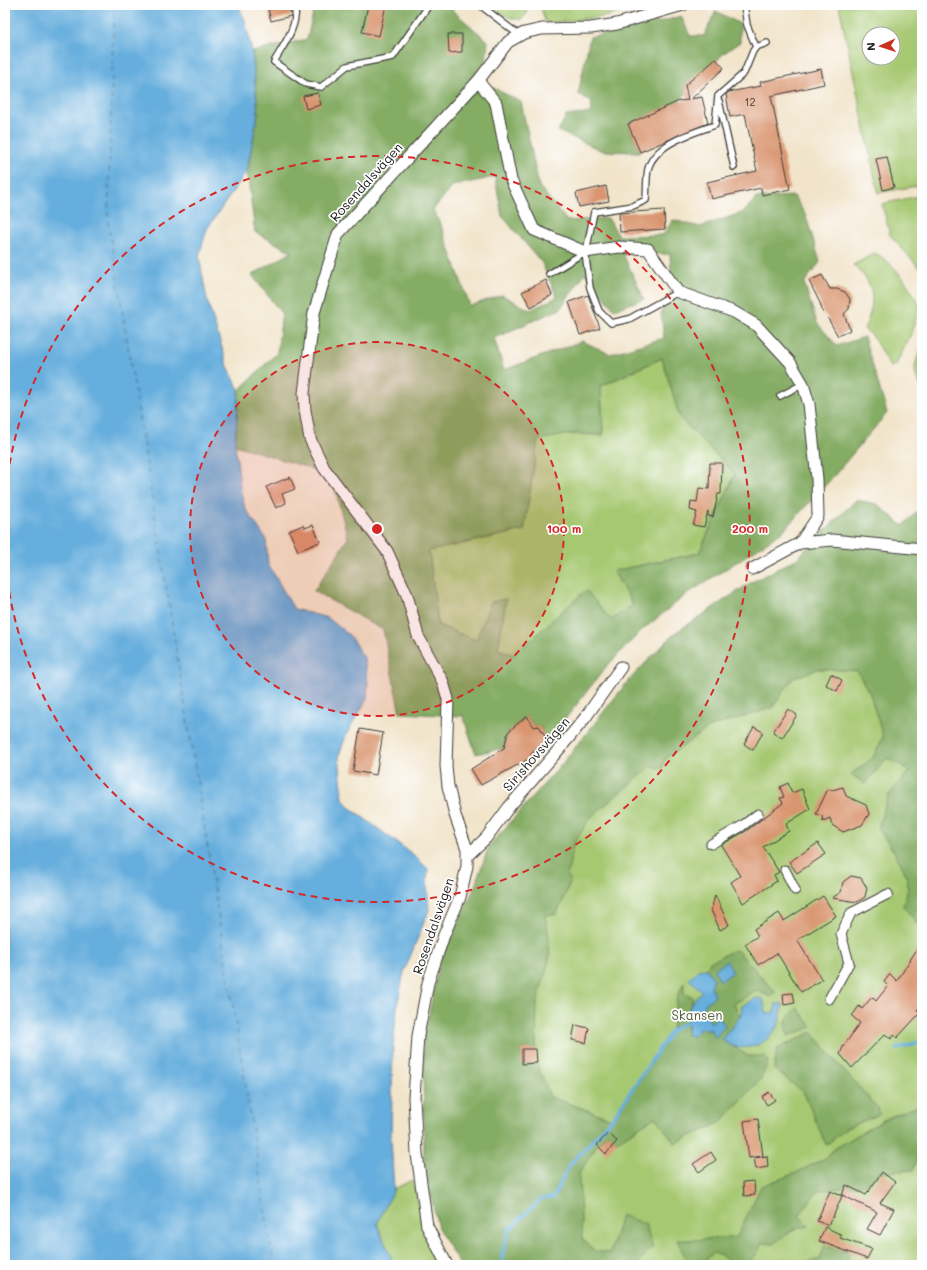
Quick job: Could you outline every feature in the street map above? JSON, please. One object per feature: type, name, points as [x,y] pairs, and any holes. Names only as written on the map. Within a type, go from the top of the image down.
[{"type":"street","name":"Rosendalsvägen","points":[[447,1265],[427,1226],[423,1205],[415,1126],[415,1070],[418,1036],[428,983],[435,958],[464,887],[468,855],[464,838],[455,815],[448,786],[446,750],[448,711],[444,685],[418,636],[407,595],[387,552],[324,468],[315,453],[310,439],[305,410],[304,393],[314,313],[338,234],[478,81],[508,42],[519,35],[542,29],[591,28],[617,24],[683,5]]},
{"type":"street","points":[[478,81],[496,103],[511,180],[534,230],[586,252],[619,247],[648,249],[678,292],[734,312],[756,325],[790,362],[803,384],[809,404],[816,472],[818,516],[800,542]]},
{"type":"street","points":[[752,569],[800,542],[832,540],[922,549]]},
{"type":"street","name":"Sirishovsvägen","points":[[468,855],[486,838],[509,807],[566,741],[621,667]]},
{"type":"street","points":[[711,844],[758,814]]},
{"type":"street","points":[[785,870],[796,890]]},
{"type":"street","points":[[829,999],[850,963],[841,934],[851,912],[888,894]]},
{"type":"lane","points":[[295,5],[296,18],[293,28],[274,62],[306,84],[320,87],[347,66],[393,57],[429,5]]},
{"type":"lane","points":[[480,5],[519,35]]},
{"type":"lane","points":[[744,5],[747,25],[756,47]]},
{"type":"lane","points":[[678,292],[629,319],[611,323],[599,311],[593,294],[586,252],[594,212],[633,206],[646,200],[648,168],[657,154],[681,137],[715,125],[718,96],[744,73],[756,47],[767,43]]},
{"type":"lane","points":[[718,96],[734,167]]},
{"type":"lane","points":[[549,274],[586,252]]},
{"type":"lane","points":[[780,396],[803,384]]},
{"type":"green space","points":[[315,5],[451,5],[453,11],[488,41],[484,83],[521,102],[539,186],[567,221],[608,218],[619,236],[663,235],[673,220],[700,227],[744,212],[756,198],[794,196],[806,216],[820,262],[804,283],[817,323],[837,346],[864,337],[887,413],[833,477],[781,533],[687,594],[641,631],[606,667],[548,741],[539,726],[534,727],[527,716],[508,732],[504,748],[476,754],[463,716],[400,713],[383,630],[314,591],[348,538],[331,475],[235,445],[239,390],[277,353],[282,314],[252,275],[292,252],[255,232],[247,171],[258,113],[252,52],[307,39]],"holes":[[[495,177],[502,216],[542,263],[557,297],[530,310],[502,295],[470,306],[442,228],[433,210],[452,186]],[[623,254],[670,254],[672,289],[661,313],[664,338],[610,354],[582,341],[504,370],[494,338],[560,309],[585,273],[614,309],[644,299]],[[662,358],[680,418],[735,474],[699,553],[613,571],[633,605],[611,620],[586,590],[514,655],[498,649],[506,599],[491,602],[476,640],[438,625],[429,551],[524,530],[538,440],[571,434],[603,435],[601,386]]]},
{"type":"green space","points":[[490,5],[527,5],[527,14],[522,19],[517,19],[501,13]]},
{"type":"green space","points":[[540,5],[649,5],[603,17],[549,23],[545,21]]},
{"type":"green space","points":[[839,5],[922,5],[922,185],[878,193]]},
{"type":"green space","points":[[716,11],[740,24],[740,42],[724,53],[678,102],[628,124],[640,152],[603,151],[558,131],[566,116],[590,113],[592,102],[578,94],[590,37],[624,29],[654,19],[658,23],[681,16],[690,36],[704,36]]},
{"type":"green space","points":[[922,195],[922,271],[890,235],[882,204]]},
{"type":"green space","points":[[875,253],[890,263],[902,276],[920,307],[910,336],[896,365],[890,367],[872,335],[864,329],[871,311],[872,294],[866,279],[853,265]]},
{"type":"green space","points":[[922,347],[922,387],[916,377],[915,367]]},
{"type":"green space","points":[[662,358],[680,418],[735,474],[699,553],[614,571],[633,605],[611,621],[586,590],[514,655],[498,649],[506,600],[491,602],[476,640],[438,625],[429,551],[524,530],[538,439],[571,434],[603,435],[601,386]]},
{"type":"green space","points":[[856,500],[877,504],[903,526],[922,506],[922,929],[903,906],[908,887],[905,872],[897,856],[878,828],[888,796],[910,770],[887,758],[865,784],[851,774],[873,758],[883,737],[870,694],[857,671],[818,669],[793,678],[772,708],[710,727],[665,759],[662,769],[651,766],[590,818],[573,845],[567,877],[571,880],[557,914],[545,915],[549,937],[550,956],[537,1004],[536,1049],[522,1049],[522,1063],[537,1063],[550,1097],[612,1119],[672,1030],[677,998],[684,982],[684,994],[693,997],[687,1015],[687,1035],[693,1036],[701,1028],[711,1030],[711,1023],[703,1008],[713,979],[706,969],[710,962],[734,950],[738,951],[776,993],[770,997],[756,990],[734,1004],[740,1017],[722,1039],[748,1056],[765,1056],[768,1062],[761,1079],[720,1123],[675,1143],[655,1117],[617,1141],[607,1133],[597,1145],[579,1174],[582,1239],[595,1251],[610,1253],[621,1215],[645,1224],[653,1248],[636,1265],[460,1265],[438,1228],[424,1164],[423,1043],[440,960],[473,891],[489,846],[562,764],[629,680],[675,633],[750,583],[796,559]]},
{"type":"green space","name":"Skansen","points":[[922,563],[922,1265],[519,1265],[473,1038],[658,671]]},
{"type":"green space","points":[[798,1008],[812,1027],[788,1036],[786,1027],[787,1020]]},
{"type":"green space","points":[[812,1032],[838,1064],[878,1108],[880,1114],[847,1128],[826,1145],[804,1093],[774,1069],[777,1049]]},
{"type":"green space","points":[[922,1104],[922,1144],[913,1170],[881,1172],[863,1185],[817,1191],[799,1216],[809,1226],[792,1230],[773,1244],[763,1243],[749,1265],[728,1265],[729,1262],[722,1256],[713,1253],[704,1261],[686,1259],[677,1240],[737,1237],[761,1186],[796,1173],[825,1158],[834,1149],[885,1119]]},
{"type":"green space","points":[[412,1180],[423,1222],[443,1265],[394,1265],[377,1224],[394,1189]]},
{"type":"green space","points":[[825,1245],[836,1250],[849,1252],[846,1265],[791,1265],[792,1262],[809,1262],[820,1259]]},
{"type":"water","points":[[5,5],[238,5],[245,20],[252,52],[258,113],[247,171],[207,229],[199,256],[207,300],[227,364],[239,390],[235,445],[241,492],[245,508],[266,539],[268,564],[294,609],[328,618],[350,636],[364,658],[368,683],[367,699],[347,733],[339,755],[343,799],[349,807],[415,856],[428,869],[427,882],[429,910],[404,972],[397,1007],[393,1048],[391,1139],[394,1189],[377,1224],[394,1265],[5,1265]]},
{"type":"water","points":[[727,961],[733,972],[721,981],[714,970]]},
{"type":"water","points":[[706,969],[714,979],[711,987],[715,996],[706,1003],[703,1008],[711,1023],[717,1017],[725,1025],[715,1038],[711,1030],[701,1028],[693,1036],[687,1035],[688,1011],[693,1002],[702,992],[689,979],[698,970]]},
{"type":"water","points":[[756,998],[763,999],[766,1013],[774,1012],[776,1004],[783,1004],[778,1027],[776,1027],[770,1037],[760,1044],[742,1048],[730,1045],[722,1039],[740,1017],[742,1006]]},
{"type":"building","points":[[267,5],[289,5],[291,16],[271,21]]},
{"type":"building","points":[[368,5],[386,5],[379,36],[362,32]]},
{"type":"building","points":[[448,34],[462,34],[462,52],[449,53]]},
{"type":"building","points":[[716,59],[724,68],[691,99],[702,97],[708,123],[640,152],[628,124],[679,101],[688,100],[685,85]]},
{"type":"building","points":[[821,69],[824,84],[771,96],[790,189],[762,195],[761,188],[711,199],[707,182],[757,171],[745,114],[730,117],[726,94],[729,92],[761,86],[760,82]]},
{"type":"building","points":[[318,93],[321,105],[306,109],[303,96]]},
{"type":"building","points":[[887,157],[894,187],[883,190],[876,159]]},
{"type":"building","points":[[606,186],[609,201],[579,207],[576,193]]},
{"type":"building","points":[[664,210],[665,229],[620,232],[619,213]]},
{"type":"building","points":[[822,275],[830,289],[837,289],[845,292],[850,299],[849,309],[844,314],[850,330],[838,336],[823,313],[820,303],[809,281]]},
{"type":"building","points":[[546,280],[552,295],[531,307],[522,292]]},
{"type":"building","points":[[588,295],[600,328],[580,335],[569,302]]},
{"type":"building","points":[[710,463],[722,463],[721,494],[718,494],[713,517],[708,516],[708,511],[704,527],[693,525],[697,512],[690,510],[691,501],[697,502],[699,488],[709,489]]},
{"type":"building","points":[[290,477],[295,489],[282,494],[286,503],[276,508],[266,487]]},
{"type":"building","points":[[303,525],[305,528],[313,525],[320,542],[298,551],[289,531]]},
{"type":"building","points":[[831,674],[842,680],[837,691],[826,685]]},
{"type":"building","points":[[788,709],[797,715],[782,738],[773,732]]},
{"type":"building","points":[[527,716],[534,727],[539,726],[548,741],[531,754],[532,757],[481,785],[471,769],[504,748],[508,732]]},
{"type":"building","points":[[754,727],[763,732],[753,750],[744,744]]},
{"type":"building","points":[[360,729],[383,733],[376,775],[353,771]]},
{"type":"building","points":[[788,783],[792,793],[802,789],[810,809],[786,824],[789,831],[763,847],[779,872],[774,875],[777,881],[743,903],[731,882],[740,876],[721,845],[746,831],[783,803],[780,798],[784,797],[780,787]]},
{"type":"building","points":[[843,787],[846,796],[866,805],[869,814],[862,825],[843,832],[832,825],[830,818],[823,821],[822,816],[816,814],[828,789],[832,790]]},
{"type":"building","points":[[818,843],[826,854],[797,873],[789,862]]},
{"type":"building","points":[[851,876],[861,878],[867,888],[865,897],[857,902],[832,898],[841,892],[843,882]]},
{"type":"building","points":[[715,895],[729,925],[720,930],[711,910]]},
{"type":"building","points":[[823,896],[836,916],[797,940],[822,980],[801,992],[777,953],[758,965],[745,944],[758,936],[754,929],[779,913],[784,921]]},
{"type":"building","points":[[922,941],[922,1005],[917,1010],[920,1013],[897,1038],[894,1035],[891,1039],[885,1034],[852,1068],[840,1054],[843,1047],[860,1023],[852,1016],[859,1006],[862,1009],[872,997],[876,1001],[888,986],[884,982],[890,974],[897,981]]},
{"type":"building","points":[[793,993],[795,1003],[784,1005],[783,994]]},
{"type":"building","points":[[575,1025],[589,1028],[586,1043],[572,1040]]},
{"type":"building","points":[[522,1049],[536,1049],[537,1063],[522,1064]]},
{"type":"building","points":[[769,1092],[775,1100],[767,1105],[762,1097]]},
{"type":"building","points":[[758,1119],[763,1156],[749,1158],[744,1121]]},
{"type":"building","points":[[608,1133],[617,1141],[606,1154],[597,1145]]},
{"type":"building","points":[[711,1152],[716,1160],[699,1172],[693,1164]]},
{"type":"building","points":[[767,1156],[768,1167],[756,1169],[754,1158]]},
{"type":"building","points":[[882,1172],[895,1182],[880,1203],[894,1209],[880,1235],[867,1229],[877,1212],[842,1195],[846,1185],[866,1195]]},
{"type":"building","points":[[754,1181],[755,1195],[744,1196],[743,1182]]},
{"type":"building","points":[[830,1191],[842,1196],[829,1226],[817,1221]]},
{"type":"building","points":[[825,1227],[842,1235],[840,1238],[872,1249],[867,1259],[819,1241]]},
{"type":"waterway","points":[[502,1265],[502,1255],[509,1230],[541,1199],[553,1198],[569,1166],[612,1119],[672,1030],[687,1022]]},
{"type":"waterway","points":[[897,1049],[922,1041]]},
{"type":"ferry route","points":[[114,5],[108,221],[274,1265]]}]
